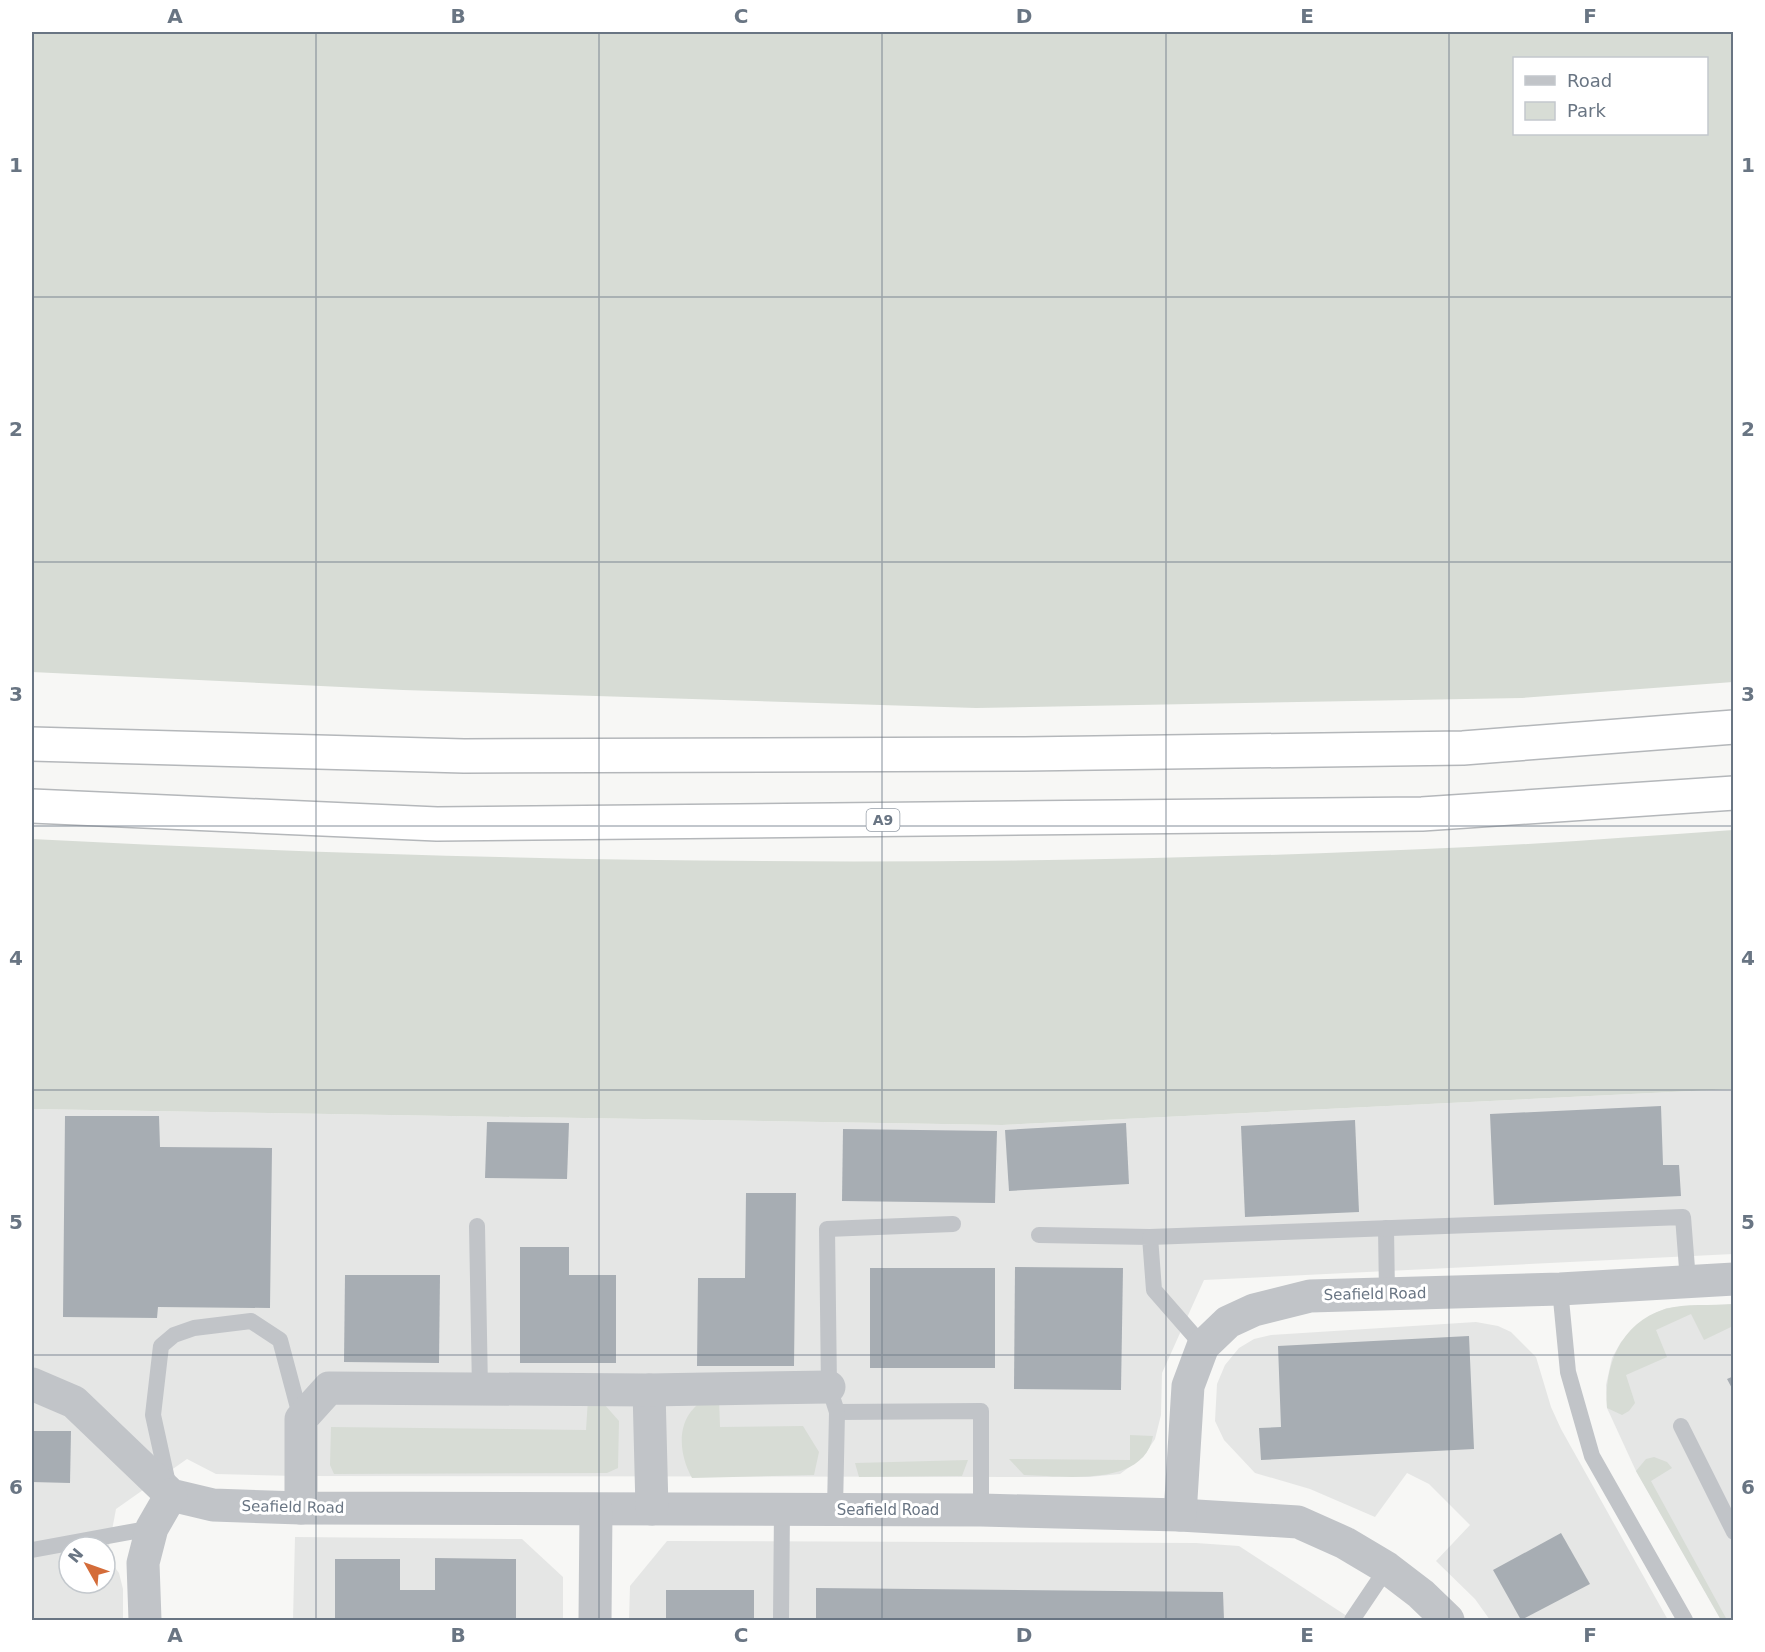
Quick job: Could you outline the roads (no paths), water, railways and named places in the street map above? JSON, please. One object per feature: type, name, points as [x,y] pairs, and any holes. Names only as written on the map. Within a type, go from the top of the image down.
[{"type":"highway","points":[[32,744],[464,756],[1024,754],[1463,748],[1734,727]]},
{"type":"highway","name":"A9","points":[[32,806],[437,824],[1422,814],[1734,793]]},
{"type":"street","name":"Seafield Road","points":[[1180,1515],[1188,1386],[1203,1346],[1228,1322],[1254,1310],[1310,1296],[1560,1289],[1734,1279]]},
{"type":"street","points":[[32,1384],[74,1402],[171,1495],[152,1528],[143,1563],[145,1620]]},
{"type":"street","points":[[302,1508],[301,1419],[329,1388],[650,1390],[833,1400]]},
{"type":"street","points":[[650,1390],[652,1509]]},
{"type":"street","name":"Seafield Road","points":[[171,1495],[213,1505],[302,1508],[981,1510],[1180,1515],[1298,1522],[1345,1543],[1387,1569],[1421,1594],[1448,1620]]},
{"type":"street","points":[[595,1620],[596,1510]]},
{"type":"lane","points":[[1039,1235],[1150,1237],[1683,1217],[1688,1281]]},
{"type":"lane","points":[[835,1509],[826,1229],[953,1224]]},
{"type":"lane","points":[[477,1226],[480,1389]]},
{"type":"lane","points":[[1386,1228],[1387,1294]]},
{"type":"lane","points":[[1150,1237],[1154,1290],[1203,1346]]},
{"type":"lane","points":[[1560,1289],[1568,1372],[1592,1456],[1685,1620]]},
{"type":"lane","points":[[171,1495],[153,1414],[161,1346],[174,1335],[215,1324],[251,1321],[280,1340],[301,1419]]},
{"type":"lane","points":[[833,1400],[981,1411],[981,1510]]},
{"type":"lane","points":[[1681,1426],[1734,1532]]},
{"type":"lane","points":[[781,1620],[782,1509]]},
{"type":"lane","points":[[32,1550],[152,1528]]},
{"type":"lane","points":[[1352,1620],[1387,1569]]}]
